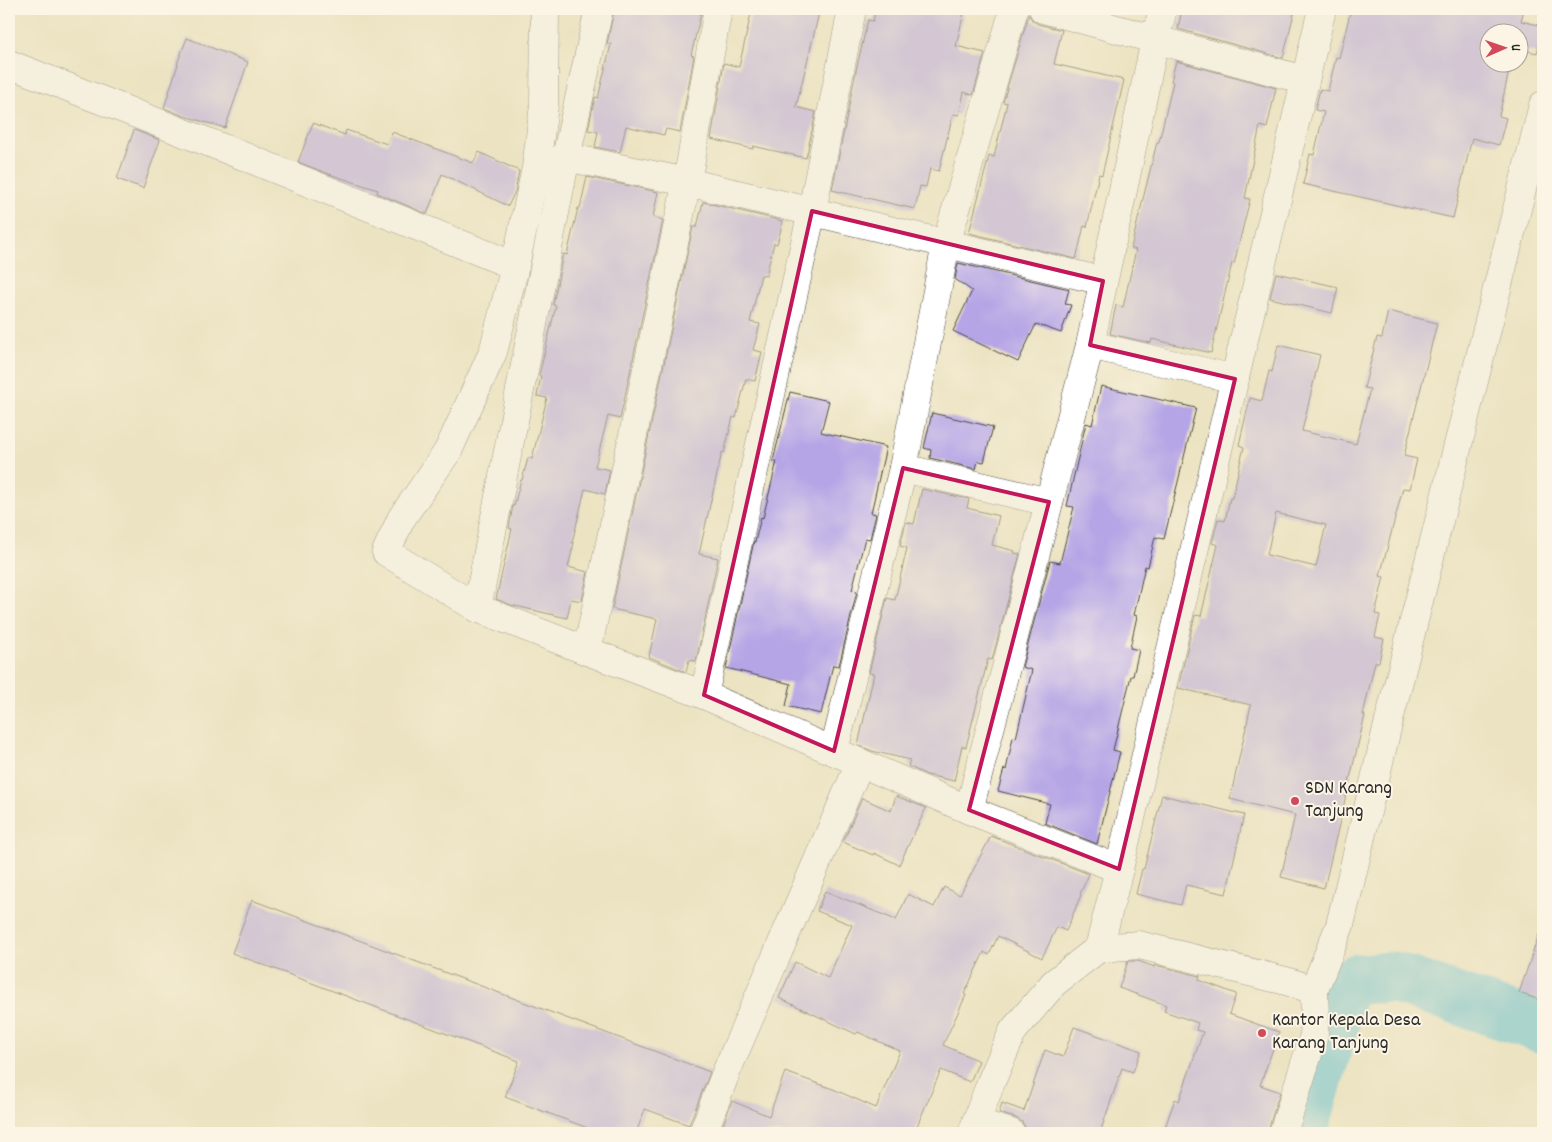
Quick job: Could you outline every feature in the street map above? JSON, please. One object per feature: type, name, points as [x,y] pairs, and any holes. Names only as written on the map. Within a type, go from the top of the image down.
[{"type":"street","points":[[545,9],[544,105],[536,168],[515,266],[493,352],[448,451],[401,519],[386,552],[477,608],[587,652],[704,695],[969,810],[1119,869]]},
{"type":"street","points":[[477,608],[566,157],[599,9]]},
{"type":"street","points":[[587,652],[687,182],[718,9]]},
{"type":"street","points":[[704,695],[812,212],[852,9]]},
{"type":"street","points":[[834,752],[904,468],[946,244],[1014,9]]},
{"type":"street","points":[[1043,9],[1305,80]]},
{"type":"street","points":[[969,810],[1090,345],[1163,9]]},
{"type":"street","points":[[1099,948],[1322,9]]},
{"type":"street","points":[[9,64],[515,266]]},
{"type":"street","points":[[1283,1133],[1314,1035],[1314,990],[1340,925],[1392,708],[1543,105]]},
{"type":"street","points":[[536,168],[566,157],[687,182],[1103,282]]},
{"type":"street","points":[[1090,345],[1235,378]]},
{"type":"street","points":[[904,468],[1049,502]]},
{"type":"street","points":[[703,1133],[727,1070],[860,763]]},
{"type":"street","points":[[1010,1133],[974,1128],[1013,1031],[1054,983],[1099,948],[1139,946],[1286,981],[1314,990]]},
{"type":"highlighted area","points":[[812,211],[1103,281],[1090,345],[1235,379],[1119,869],[969,810],[1049,502],[903,468],[834,751],[704,695]]},
{"type":"building","points":[[614,9],[702,9],[691,55],[694,56],[680,132],[666,129],[664,135],[626,126],[620,152],[595,147],[598,132],[588,130],[595,97],[598,98],[611,44],[607,44]]},
{"type":"building","points":[[752,9],[820,9],[796,107],[816,112],[806,158],[753,146],[753,149],[711,139],[724,63],[739,67]]},
{"type":"building","points":[[876,9],[951,9],[964,12],[956,46],[985,53],[973,95],[964,92],[959,115],[953,114],[939,171],[930,169],[926,187],[920,186],[915,209],[832,190],[868,20],[873,21]]},
{"type":"building","points":[[1182,9],[1295,9],[1283,58],[1178,29]]},
{"type":"building","points":[[1351,9],[1524,9],[1521,21],[1525,22],[1480,22],[1480,72],[1509,72],[1499,116],[1506,118],[1499,145],[1472,138],[1453,218],[1303,184],[1310,154],[1314,155],[1324,112],[1315,110],[1320,89],[1328,91],[1336,57],[1339,58]]},
{"type":"building","points":[[1029,14],[1032,20],[1038,24],[1062,30],[1054,64],[1124,80],[1102,175],[1099,174],[1087,227],[1084,226],[1076,259],[969,233],[989,156],[994,157],[1007,103],[1003,102]]},
{"type":"building","points":[[1530,23],[1543,26],[1537,53],[1530,51]]},
{"type":"building","points":[[187,38],[248,62],[225,128],[164,108]]},
{"type":"building","points":[[1176,61],[1276,88],[1267,128],[1260,126],[1245,198],[1250,199],[1234,264],[1232,263],[1211,353],[1152,339],[1151,343],[1110,334],[1116,305],[1123,307],[1136,250],[1131,248],[1157,142],[1159,142]]},
{"type":"building","points":[[313,123],[345,135],[346,130],[387,144],[392,132],[473,163],[479,152],[519,171],[515,192],[508,206],[442,174],[427,214],[377,193],[378,190],[298,162]]},
{"type":"building","points":[[134,130],[160,140],[143,188],[117,179]]},
{"type":"building","points":[[587,177],[658,192],[653,217],[663,220],[620,419],[608,416],[595,467],[610,470],[605,494],[585,489],[568,567],[588,572],[582,601],[571,599],[567,618],[511,605],[496,599],[512,529],[509,528],[513,505],[528,458],[532,459],[547,398],[537,396],[541,376],[539,375],[556,306],[553,305],[563,254],[567,255]]},
{"type":"building","points":[[703,202],[783,221],[777,244],[774,243],[766,276],[761,275],[750,322],[760,324],[753,350],[762,352],[755,381],[746,379],[736,418],[733,417],[724,453],[722,452],[699,554],[718,558],[696,661],[689,660],[686,672],[649,657],[657,619],[612,609],[693,227],[697,227]]},
{"type":"building","points":[[958,263],[1069,289],[1065,304],[1071,305],[1061,333],[1036,324],[1018,362],[953,331],[972,291],[955,279]]},
{"type":"building","points":[[1276,273],[1338,287],[1332,313],[1270,298]]},
{"type":"building","points":[[1388,311],[1437,323],[1404,456],[1417,459],[1410,489],[1403,488],[1380,576],[1384,577],[1375,614],[1380,615],[1375,637],[1384,639],[1379,662],[1375,662],[1363,715],[1365,715],[1324,888],[1281,877],[1295,815],[1230,799],[1251,705],[1178,688],[1195,615],[1201,616],[1218,545],[1212,543],[1218,519],[1225,521],[1230,498],[1232,498],[1244,447],[1239,445],[1250,398],[1262,401],[1269,371],[1272,372],[1278,345],[1320,355],[1302,431],[1356,444],[1370,389],[1364,388],[1377,337],[1382,338]],"holes":[[[1276,513],[1326,525],[1316,567],[1267,555]]]},
{"type":"building","points":[[1101,386],[1196,408],[1164,539],[1155,537],[1148,567],[1145,566],[1134,615],[1137,616],[1130,648],[1139,650],[1113,750],[1120,752],[1097,844],[1045,823],[1050,804],[998,791],[1004,769],[1006,770],[1013,737],[1016,738],[1032,670],[1022,667],[1050,561],[1060,563],[1074,507],[1067,506],[1086,423],[1092,425]]},
{"type":"building","points":[[790,392],[829,401],[821,432],[886,447],[871,513],[876,514],[870,539],[865,538],[852,590],[857,591],[839,666],[833,665],[821,714],[786,706],[791,684],[726,668],[754,541],[761,517],[763,518],[777,461],[773,461]]},
{"type":"building","points":[[932,413],[993,427],[984,462],[978,461],[976,469],[930,458],[931,450],[924,448]]},
{"type":"building","points":[[922,489],[969,499],[967,508],[999,516],[992,545],[1020,554],[992,660],[988,659],[966,747],[962,746],[954,781],[927,775],[908,766],[910,760],[872,751],[858,745],[874,674],[869,673],[887,598],[895,600],[907,548],[900,546],[906,522],[914,524]]},
{"type":"building","points":[[1162,795],[1244,815],[1226,894],[1186,885],[1181,905],[1136,894]]},
{"type":"building","points":[[896,796],[926,808],[899,865],[874,853],[873,855],[843,842],[862,798],[891,811]]},
{"type":"building","points":[[991,836],[1089,874],[1066,931],[1057,927],[1042,958],[998,936],[989,955],[984,952],[943,1045],[979,1061],[970,1082],[941,1070],[914,1133],[720,1133],[732,1101],[769,1116],[785,1072],[833,1089],[876,1108],[900,1051],[858,1032],[856,1034],[779,998],[795,962],[828,978],[852,925],[817,911],[825,891],[896,920],[908,894],[934,907],[944,887],[960,895]]},
{"type":"building","points":[[252,900],[710,1072],[689,1125],[645,1109],[636,1133],[601,1133],[505,1097],[519,1061],[232,953]]},
{"type":"building","points":[[1539,934],[1543,934],[1543,1001],[1519,993]]},
{"type":"building","points":[[1128,961],[1138,961],[1155,967],[1155,965],[1200,976],[1199,980],[1236,994],[1229,1014],[1279,1032],[1260,1085],[1280,1092],[1267,1133],[1163,1133],[1175,1099],[1179,1101],[1203,1032],[1196,1030],[1198,1023],[1164,1011],[1166,1005],[1119,988]]},
{"type":"building","points":[[1074,1027],[1141,1051],[1133,1072],[1122,1068],[1100,1133],[1026,1133],[1022,1122],[1016,1118],[999,1113],[1002,1103],[1024,1111],[1045,1050],[1063,1057]]},
{"type":"waterway","points":[[1302,1133],[1334,1023],[1342,987],[1357,979],[1393,977],[1543,1028]]},
{"type":"place","name":"SDN Karang Tanjung","points":[[1295,801]]},
{"type":"place","name":"Kantor Kepala Desa Karang Tanjung","points":[[1262,1033]]}]
